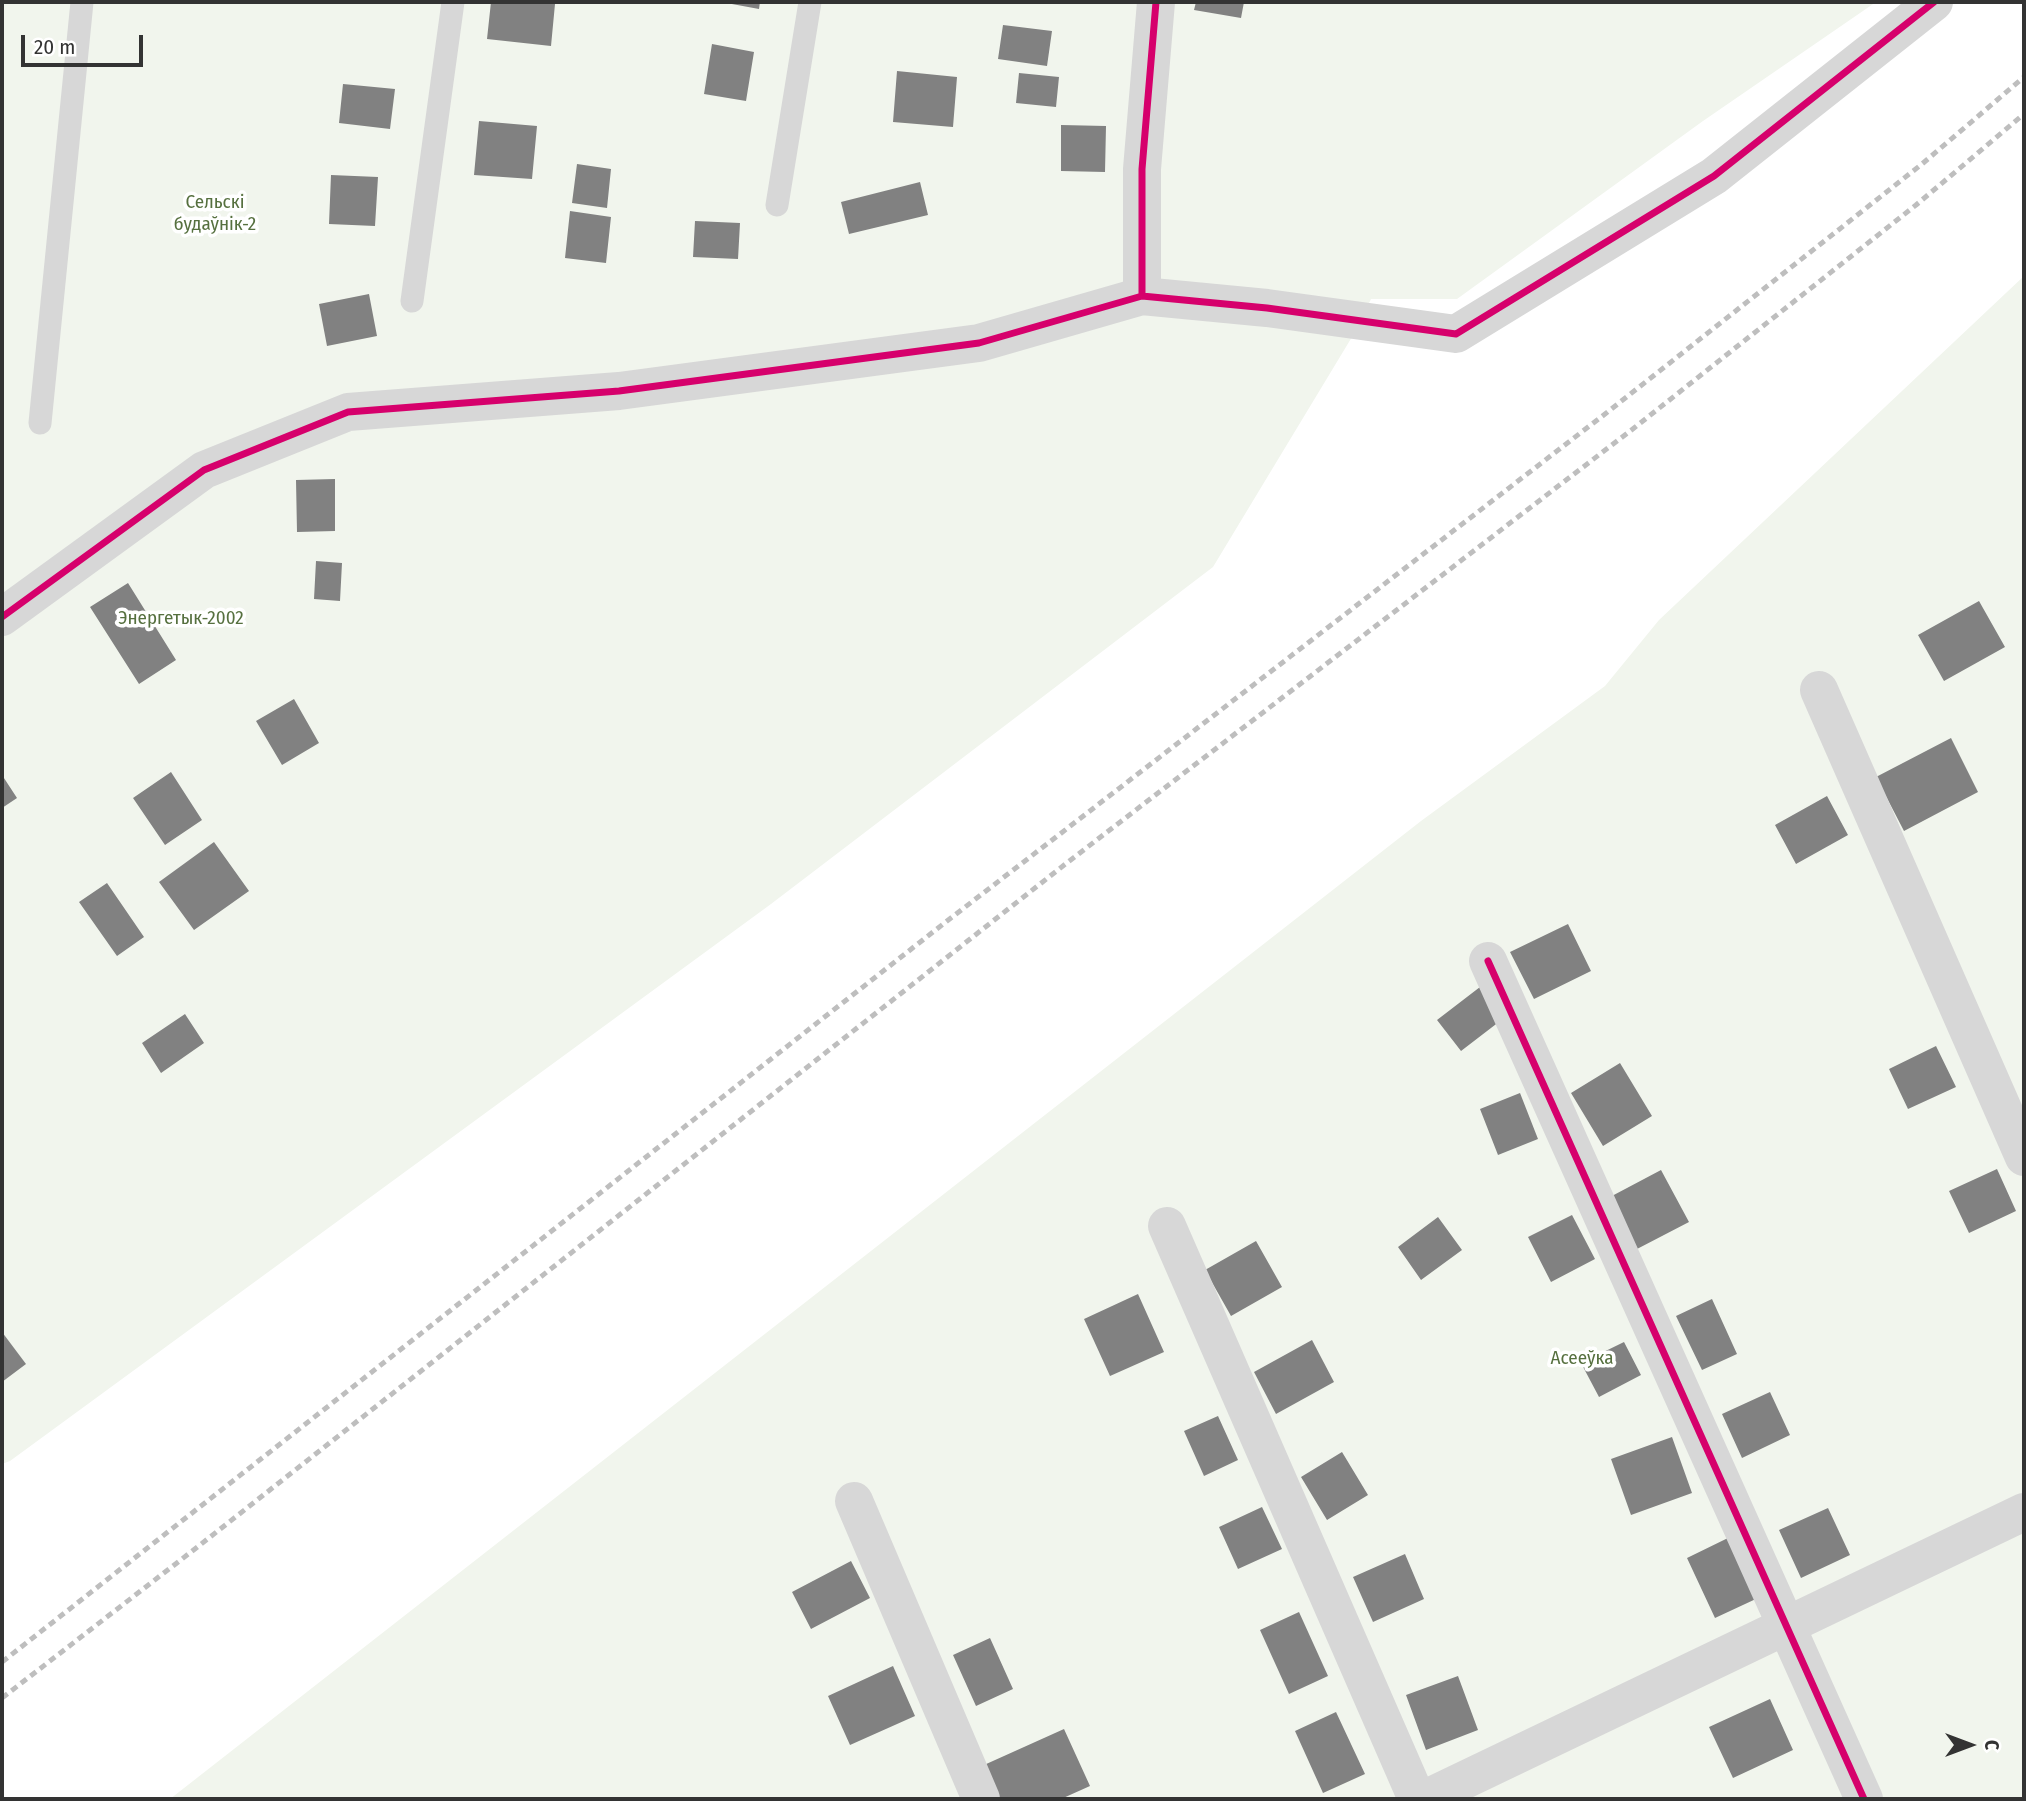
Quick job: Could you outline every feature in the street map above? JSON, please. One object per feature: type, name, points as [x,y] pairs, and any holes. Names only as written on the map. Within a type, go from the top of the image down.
[{"type":"street","points":[[1142,296],[1142,169],[1156,2]]},
{"type":"street","points":[[2,617],[204,470],[348,412],[620,391],[979,343],[1142,296],[1267,308],[1457,334],[1714,176],[1934,2]]},
{"type":"street","points":[[1819,690],[2024,1157]]},
{"type":"street","points":[[1488,961],[1864,1799]]},
{"type":"street","points":[[1167,1226],[1417,1799]]},
{"type":"street","points":[[854,1501],[981,1799]]},
{"type":"street","points":[[1425,1799],[2024,1512]]},
{"type":"lane","points":[[40,423],[82,2]]},
{"type":"lane","points":[[412,301],[453,2]]},
{"type":"lane","points":[[776,205],[810,2]]},
{"type":"green space","points":[[2,2],[1876,2],[1703,121],[1457,299],[1371,299],[1355,332],[1213,567],[771,904],[10,1461],[2,1464]]},
{"type":"green space","name":"Асееўка","points":[[2024,276],[2024,1799],[170,1799],[1421,821],[1605,686],[1659,620]]},
{"type":"building","points":[[491,2],[555,4],[551,46],[487,39]]},
{"type":"building","points":[[721,2],[760,2],[759,9]]},
{"type":"building","points":[[1196,2],[1244,2],[1241,18],[1194,10]]},
{"type":"building","points":[[1003,25],[1052,31],[1047,66],[998,59]]},
{"type":"building","points":[[712,44],[754,52],[746,101],[704,94]]},
{"type":"building","points":[[897,71],[957,77],[953,127],[893,122]]},
{"type":"building","points":[[1019,73],[1059,77],[1056,107],[1016,103]]},
{"type":"building","points":[[343,84],[395,89],[390,129],[339,123]]},
{"type":"building","points":[[479,121],[537,126],[532,179],[474,175]]},
{"type":"building","points":[[1061,125],[1106,126],[1105,172],[1061,171]]},
{"type":"building","points":[[577,164],[611,169],[607,208],[572,203]]},
{"type":"building","points":[[331,175],[378,177],[375,226],[329,224]]},
{"type":"building","points":[[920,182],[928,215],[849,234],[841,202]]},
{"type":"building","points":[[570,211],[611,217],[606,263],[565,258]]},
{"type":"building","points":[[695,221],[740,223],[738,259],[693,257]]},
{"type":"building","points":[[369,294],[377,336],[327,346],[319,304]]},
{"type":"building","points":[[335,479],[335,531],[297,532],[296,480]]},
{"type":"building","points":[[316,561],[342,563],[340,601],[314,599]]},
{"type":"building","points":[[128,583],[176,660],[139,684],[90,607]]},
{"type":"building","points":[[1979,601],[2005,647],[1944,681],[1918,635]]},
{"type":"building","points":[[294,699],[319,743],[282,765],[256,721]]},
{"type":"building","points":[[1951,738],[1978,792],[1904,831],[1876,777]]},
{"type":"building","points":[[171,772],[202,820],[165,845],[133,798]]},
{"type":"building","points":[[2,775],[17,798],[2,808]]},
{"type":"building","points":[[1827,796],[1848,835],[1796,864],[1775,825]]},
{"type":"building","points":[[214,842],[249,891],[194,930],[159,882]]},
{"type":"building","points":[[107,883],[144,937],[117,956],[79,902]]},
{"type":"building","points":[[1568,924],[1591,971],[1534,999],[1510,952]]},
{"type":"building","points":[[1480,987],[1504,1018],[1461,1051],[1437,1020]]},
{"type":"building","points":[[185,1014],[204,1043],[161,1073],[142,1043]]},
{"type":"building","points":[[1936,1046],[1956,1087],[1908,1109],[1889,1069]]},
{"type":"building","points":[[1620,1063],[1652,1116],[1603,1146],[1571,1093]]},
{"type":"building","points":[[1520,1093],[1538,1139],[1498,1155],[1480,1109]]},
{"type":"building","points":[[1997,1169],[2016,1211],[1969,1233],[1949,1191]]},
{"type":"building","points":[[1661,1170],[1689,1222],[1637,1249],[1610,1197]]},
{"type":"building","points":[[1572,1215],[1595,1259],[1551,1282],[1528,1237]]},
{"type":"building","points":[[1438,1217],[1462,1250],[1421,1280],[1398,1247]]},
{"type":"building","points":[[1256,1241],[1282,1287],[1231,1316],[1205,1270]]},
{"type":"building","points":[[1138,1294],[1164,1352],[1110,1376],[1084,1319]]},
{"type":"building","points":[[1712,1299],[1737,1354],[1702,1370],[1676,1316]]},
{"type":"building","points":[[2,1332],[26,1364],[2,1382]]},
{"type":"building","points":[[1312,1340],[1334,1382],[1276,1414],[1254,1372]]},
{"type":"building","points":[[1624,1342],[1641,1375],[1599,1397],[1581,1363]]},
{"type":"building","points":[[1770,1392],[1790,1435],[1742,1458],[1722,1414]]},
{"type":"building","points":[[1218,1416],[1238,1460],[1204,1476],[1184,1431]]},
{"type":"building","points":[[1672,1437],[1692,1493],[1631,1515],[1611,1459]]},
{"type":"building","points":[[1342,1452],[1368,1495],[1327,1520],[1301,1477]]},
{"type":"building","points":[[1262,1507],[1282,1549],[1238,1569],[1219,1527]]},
{"type":"building","points":[[1828,1508],[1850,1555],[1801,1578],[1779,1530]]},
{"type":"building","points":[[1730,1537],[1758,1598],[1715,1618],[1687,1558]]},
{"type":"building","points":[[1405,1554],[1424,1599],[1373,1622],[1353,1577]]},
{"type":"building","points":[[851,1561],[870,1598],[811,1629],[792,1592]]},
{"type":"building","points":[[1299,1612],[1328,1676],[1289,1694],[1260,1630]]},
{"type":"building","points":[[990,1638],[1013,1689],[976,1706],[953,1655]]},
{"type":"building","points":[[893,1666],[915,1716],[850,1745],[828,1696]]},
{"type":"building","points":[[1458,1676],[1478,1730],[1426,1750],[1406,1695]]},
{"type":"building","points":[[1770,1699],[1793,1750],[1733,1778],[1709,1727]]},
{"type":"building","points":[[1336,1712],[1365,1774],[1323,1793],[1295,1731]]},
{"type":"building","points":[[1064,1729],[1090,1786],[1061,1799],[999,1799],[984,1765]]},
{"type":"railway","points":[[2,1662],[947,921],[1605,414],[1922,164],[2024,77]]},
{"type":"railway","points":[[2,1698],[1068,862],[1634,428],[1916,205],[2024,114]]},
{"type":"cycle path","points":[[2,617],[204,470],[348,412],[619,391],[979,343],[1142,296],[1142,169],[1156,2]]},
{"type":"cycle path","points":[[1142,296],[1267,308],[1456,334],[1714,176],[1934,2]]},
{"type":"cycle path","points":[[1488,961],[1864,1799]]},
{"type":"park label","name":"Сельскі будаўнік-2","points":[[215,214]]},
{"type":"park label","name":"Энергетык-2002","points":[[181,619]]}]
